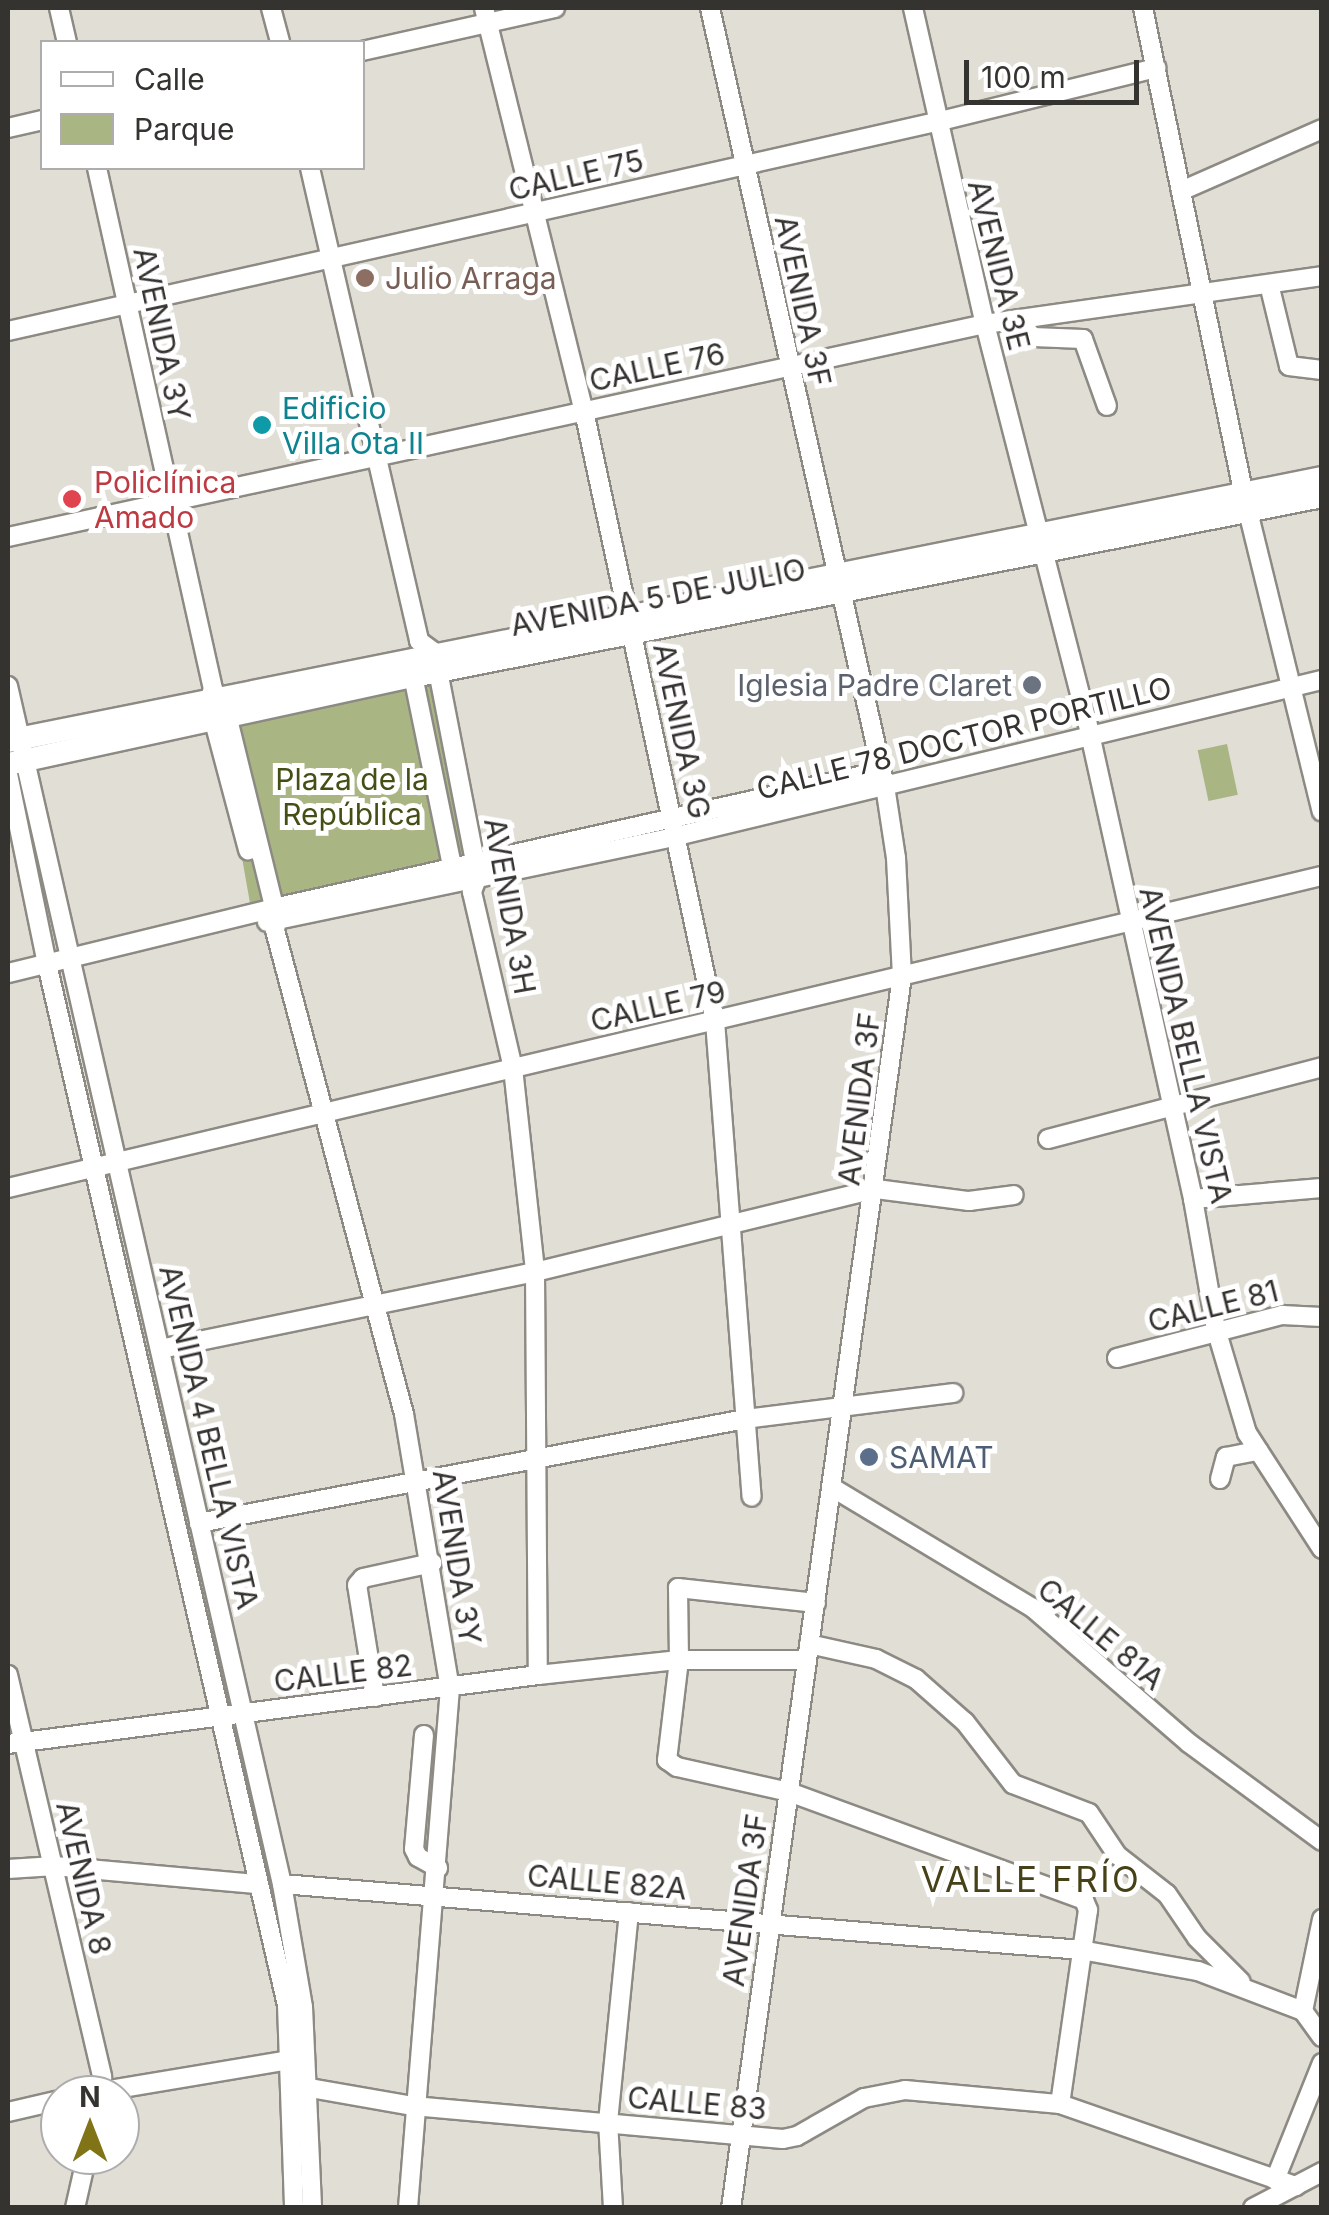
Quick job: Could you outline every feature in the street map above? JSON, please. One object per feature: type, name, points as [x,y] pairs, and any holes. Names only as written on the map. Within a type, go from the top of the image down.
[{"type":"main road","name":"AVENIDA 5 DE JULIO","points":[[1246,503],[1322,478]]},
{"type":"main road","name":"AVENIDA 5 DE JULIO","points":[[13,755],[217,704],[422,659],[631,624],[1246,503],[1322,496]]},
{"type":"street","points":[[59,8],[67,40]]},
{"type":"street","points":[[271,8],[279,40]]},
{"type":"street","points":[[365,49],[486,14],[555,8]]},
{"type":"street","name":"AVENIDA 3F","points":[[710,8],[788,368],[884,779],[896,858],[902,976],[876,1188],[738,2132],[731,2208]]},
{"type":"street","name":"AVENIDA 3E","points":[[913,8],[936,122],[1042,543]]},
{"type":"street","points":[[1144,8],[1246,503],[1322,812]]},
{"type":"street","name":"AVENIDA 3G","points":[[486,14],[584,411],[716,1021],[752,1496]]},
{"type":"street","name":"CALLE 75","points":[[8,331],[936,122],[1156,68]]},
{"type":"street","points":[[8,128],[40,120]]},
{"type":"street","points":[[1181,190],[1322,129]]},
{"type":"street","name":"AVENIDA 3Y","points":[[96,170],[217,704],[375,1306],[417,1478],[432,1563],[450,1688],[436,1895],[413,2106],[408,2208]]},
{"type":"street","name":"AVENIDA 3H","points":[[310,170],[475,877],[513,1068],[535,1272],[538,1675]]},
{"type":"street","name":"CALLE 76","points":[[8,536],[171,504],[985,324],[1322,276]]},
{"type":"street","points":[[1269,284],[1289,366],[1322,370]]},
{"type":"street","points":[[1018,320],[1033,337],[1083,339],[1108,406]]},
{"type":"street","name":"AVENIDA BELLA VISTA","points":[[1042,543],[1090,734],[1193,1198],[1216,1329],[1248,1433],[1322,1549]]},
{"type":"street","points":[[422,659],[454,874],[475,877]]},
{"type":"street","name":"CALLE 78 DOCTOR PORTILLO","points":[[8,973],[271,918],[454,874],[475,877],[1322,680]]},
{"type":"street","name":"AVENIDA 4 BELLA VISTA","points":[[8,686],[13,755],[46,964],[287,2005],[294,2208]]},
{"type":"street","name":"AVENIDA 4 BELLA VISTA","points":[[13,755],[70,959],[120,1161],[282,1884],[303,2007],[310,2088],[312,2208]]},
{"type":"street","name":"CALLE 79","points":[[8,1188],[1322,876]]},
{"type":"street","points":[[1048,1139],[1322,1066]]},
{"type":"street","points":[[160,1349],[535,1272],[876,1188],[970,1201],[1014,1195]]},
{"type":"street","points":[[1193,1198],[1322,1188]]},
{"type":"street","name":"CALLE 81","points":[[1117,1358],[1216,1329],[1282,1315],[1322,1317]]},
{"type":"street","points":[[199,1522],[745,1419],[953,1394]]},
{"type":"street","points":[[1220,1479],[1226,1457],[1258,1451]]},
{"type":"street","name":"CALLE 81A","points":[[833,1488],[1034,1608],[1189,1743],[1322,1841]]},
{"type":"street","points":[[376,1697],[358,1582],[432,1563]]},
{"type":"street","points":[[816,1602],[682,1586],[677,1591],[678,1660],[667,1760],[677,1767],[788,1792],[1084,1900],[1088,1910],[1060,2104]]},
{"type":"street","name":"CALLE 82","points":[[15,1743],[678,1660],[808,1652],[876,1659],[916,1679],[965,1722],[1013,1784],[1089,1813],[1117,1855],[1167,1894],[1197,1938],[1246,1986]]},
{"type":"street","name":"AVENIDA 8","points":[[8,1675],[15,1743],[54,1866],[102,2075]]},
{"type":"street","points":[[424,1735],[414,1849],[438,1868]]},
{"type":"street","points":[[8,1870],[54,1866],[258,1884]]},
{"type":"street","name":"CALLE 82A","points":[[282,1884],[1081,1950],[1198,1971],[1246,1986],[1303,2011]]},
{"type":"street","points":[[613,2208],[608,2122],[629,1912]]},
{"type":"street","points":[[1322,1919],[1303,2011],[1322,2037]]},
{"type":"street","points":[[140,2085],[290,2060]]},
{"type":"street","points":[[1275,2180],[1322,2063]]},
{"type":"street","name":"CALLE 83","points":[[310,2088],[413,2106],[791,2138],[864,2098],[904,2090],[1060,2104],[1296,2186]]},
{"type":"street","points":[[8,2112],[40,2105]]},
{"type":"street","points":[[1253,2208],[1322,2172]]},
{"type":"street","points":[[75,2208],[82,2175]]},
{"type":"green space","name":"Plaza de la República","points":[[443,679],[476,868],[251,908],[217,719]]},
{"type":"green space","points":[[1227,744],[1238,795],[1208,801],[1198,750]]},
{"type":"place","name":"Julio Arraga","points":[[365,278]]},
{"type":"place","name":"Edificio Villa Ota II","points":[[262,425]]},
{"type":"place","name":"Policlínica Amado","points":[[72,499]]},
{"type":"place","name":"Iglesia Padre Claret","points":[[1032,685]]},
{"type":"place","name":"SAMAT","points":[[869,1457]]},
{"type":"district","name":"VALLE FRÍO","points":[[1031,1879]]}]
